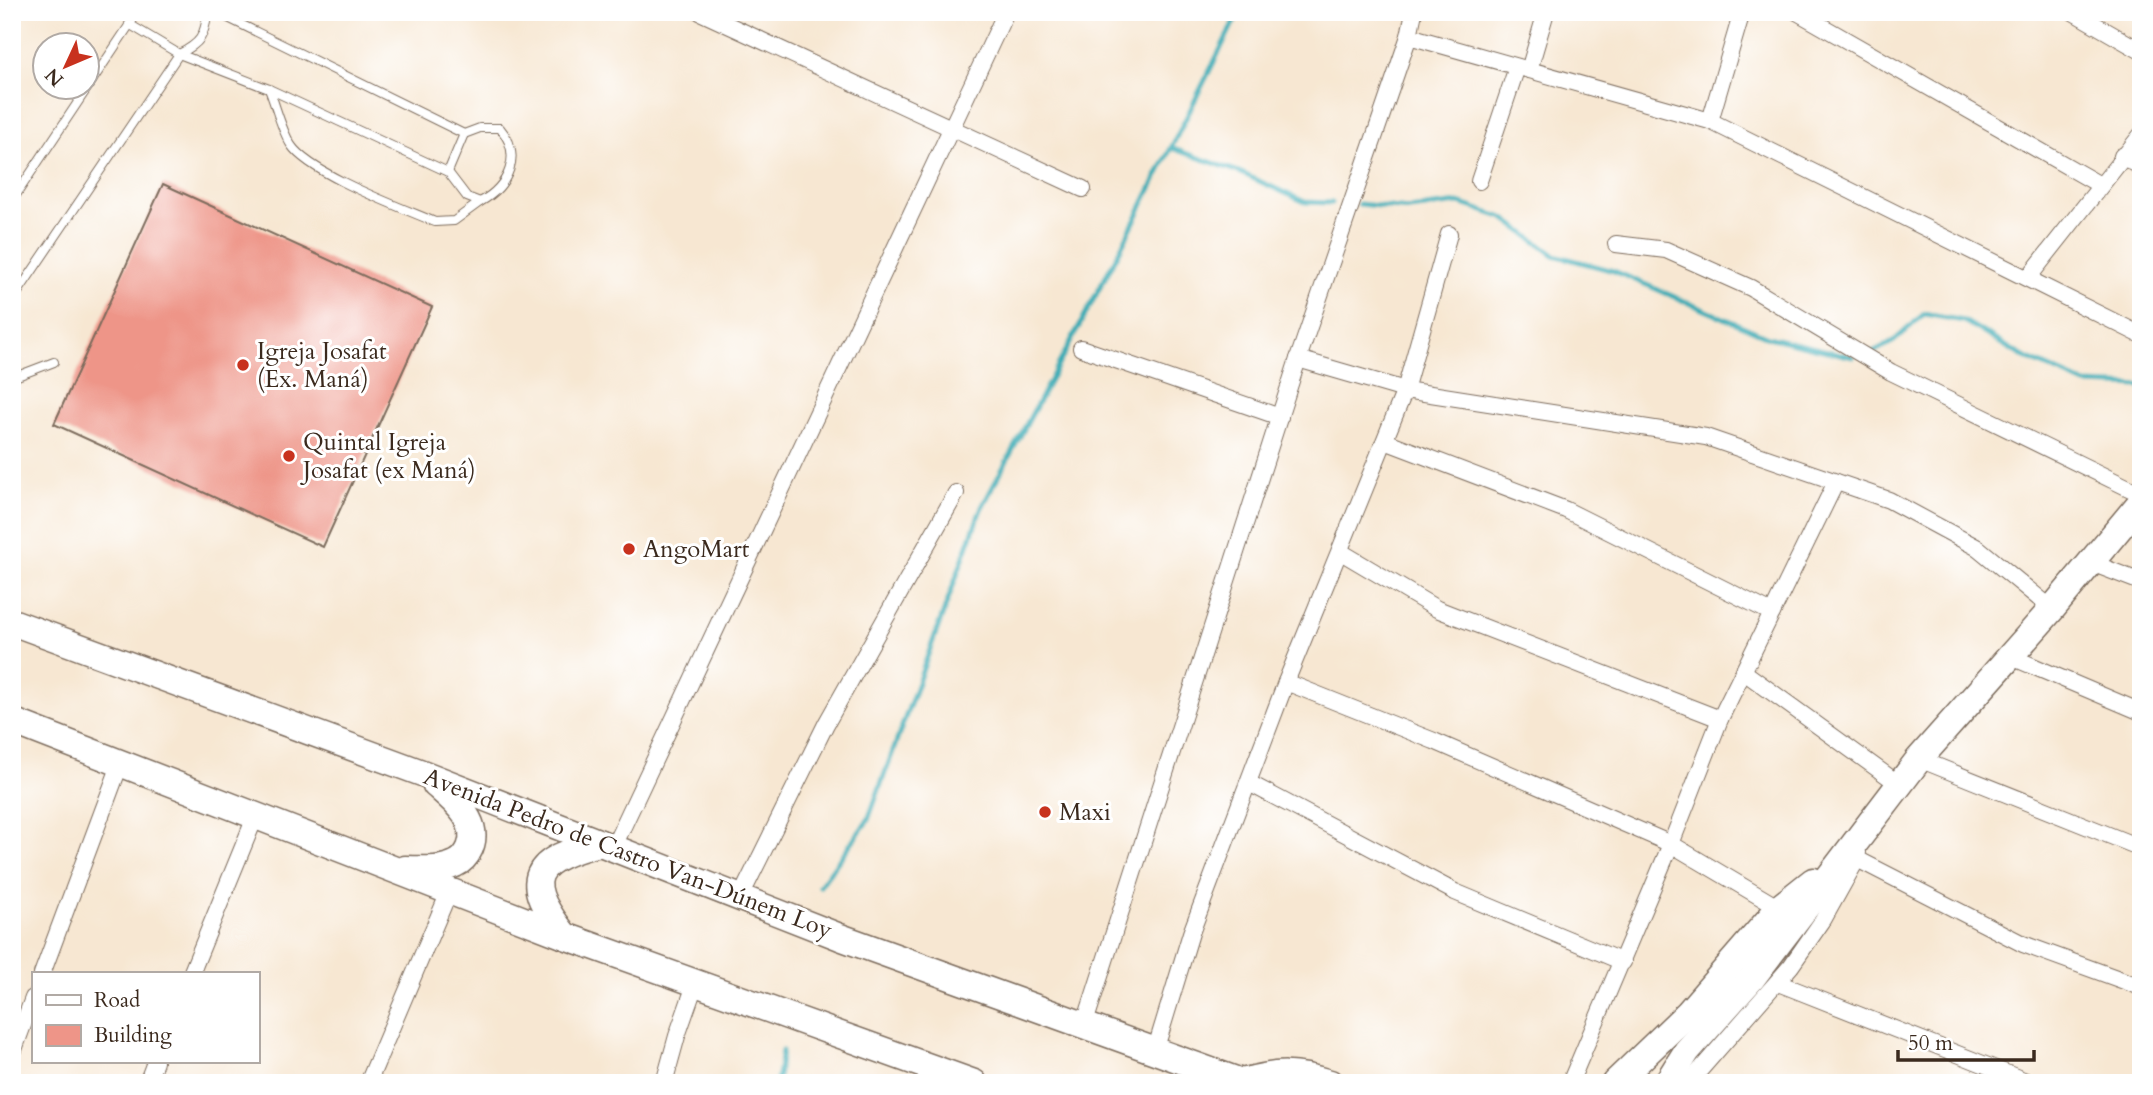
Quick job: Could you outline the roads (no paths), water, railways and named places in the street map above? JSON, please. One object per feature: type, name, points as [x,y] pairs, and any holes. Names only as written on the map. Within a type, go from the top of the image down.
[{"type":"highway","points":[[1667,1083],[1687,1051],[1752,978],[1854,851],[1920,759],[2052,609],[2141,502]]},
{"type":"highway","name":"Avenida Pedro de Castro Van-Dúnem Loy","points":[[12,622],[422,773],[771,911],[1243,1082]]},
{"type":"highway","points":[[12,721],[565,936],[974,1083]]},
{"type":"highway","points":[[393,869],[454,865],[462,860],[472,843],[472,832],[463,809],[422,773]]},
{"type":"highway","points":[[565,936],[543,907],[538,895],[542,872],[561,855],[606,846]]},
{"type":"highway","points":[[1615,1083],[1688,1013],[1779,908],[1854,851]]},
{"type":"highway","points":[[1243,1082],[1273,1074],[1311,1077],[1330,1083]]},
{"type":"street","points":[[700,12],[1083,189]]},
{"type":"street","points":[[606,846],[1006,12]]},
{"type":"street","points":[[1084,1026],[1298,359],[1409,36],[1414,12]]},
{"type":"street","points":[[1479,181],[1546,12]]},
{"type":"street","points":[[1710,121],[1742,12]]},
{"type":"street","points":[[1797,12],[2100,185]]},
{"type":"street","points":[[2073,12],[2141,51]]},
{"type":"street","points":[[1409,36],[1710,121],[2141,335]]},
{"type":"street","points":[[2028,278],[2141,135]]},
{"type":"street","points":[[2122,156],[2141,167]]},
{"type":"street","points":[[1154,1051],[1191,933],[1286,682],[1405,390],[1449,234]]},
{"type":"street","points":[[1616,244],[1667,250],[1751,288],[1891,372],[2141,494]]},
{"type":"street","points":[[1081,348],[1280,417]]},
{"type":"street","points":[[1298,359],[1405,390],[1706,437],[1889,500],[1978,548],[2052,609]]},
{"type":"street","points":[[1385,441],[1566,510],[1772,613]]},
{"type":"street","points":[[1570,1083],[1623,962],[1720,719],[1836,482]]},
{"type":"street","points":[[740,898],[826,724],[956,493]]},
{"type":"street","points":[[1340,552],[1437,610],[1720,719]]},
{"type":"street","points":[[2089,562],[2141,582]]},
{"type":"street","points":[[2009,656],[2141,712]]},
{"type":"street","points":[[1744,672],[1900,785]]},
{"type":"street","points":[[1286,682],[1434,741],[1671,844],[1779,908]]},
{"type":"street","points":[[1920,759],[2141,848]]},
{"type":"street","points":[[43,972],[121,762]]},
{"type":"street","points":[[1249,783],[1455,892],[1623,962]]},
{"type":"street","points":[[192,972],[256,815]]},
{"type":"street","points":[[1692,1083],[1693,1078],[1778,983],[1823,920],[1854,851],[2023,944],[2141,988]]},
{"type":"street","points":[[368,1083],[449,892]]},
{"type":"street","points":[[664,1083],[696,982]]},
{"type":"street","points":[[1778,983],[2031,1083]]},
{"type":"street","points":[[12,1055],[32,1001]]},
{"type":"street","points":[[146,1083],[154,1064]]},
{"type":"lane","points":[[12,201],[138,12]]},
{"type":"lane","points":[[12,300],[179,54],[197,45],[205,32],[208,12]]},
{"type":"lane","points":[[216,12],[464,134]]},
{"type":"lane","points":[[129,24],[179,54],[269,89],[448,172],[467,197],[480,202]]},
{"type":"lane","points":[[269,89],[291,144],[306,162],[435,222],[454,221],[491,195],[504,180],[513,158],[510,139],[500,128],[480,128],[464,134],[448,172]]},
{"type":"lane","points":[[12,378],[54,362]]},
{"type":"waterway","points":[[820,886],[868,820],[981,509],[1121,248],[1239,12]]},
{"type":"waterway","points":[[1171,148],[1239,172],[1305,202],[1332,203]]},
{"type":"waterway","points":[[1359,204],[1409,209],[1459,203],[1504,218],[1554,255],[1614,271],[1768,337],[1853,357]]},
{"type":"waterway","points":[[1869,354],[1894,341],[1924,314],[1964,321],[2022,356],[2085,384],[2141,386]]},
{"type":"waterway","points":[[777,1083],[782,1051]]},
{"type":"place","name":"Igreja Josafat (Ex. Maná)","points":[[243,365]]},
{"type":"place","name":"Quintal Igreja Josafat (ex Maná)","points":[[289,456]]},
{"type":"place","name":"AngoMart","points":[[629,549]]},
{"type":"place","name":"Maxi","points":[[1045,812]]}]
